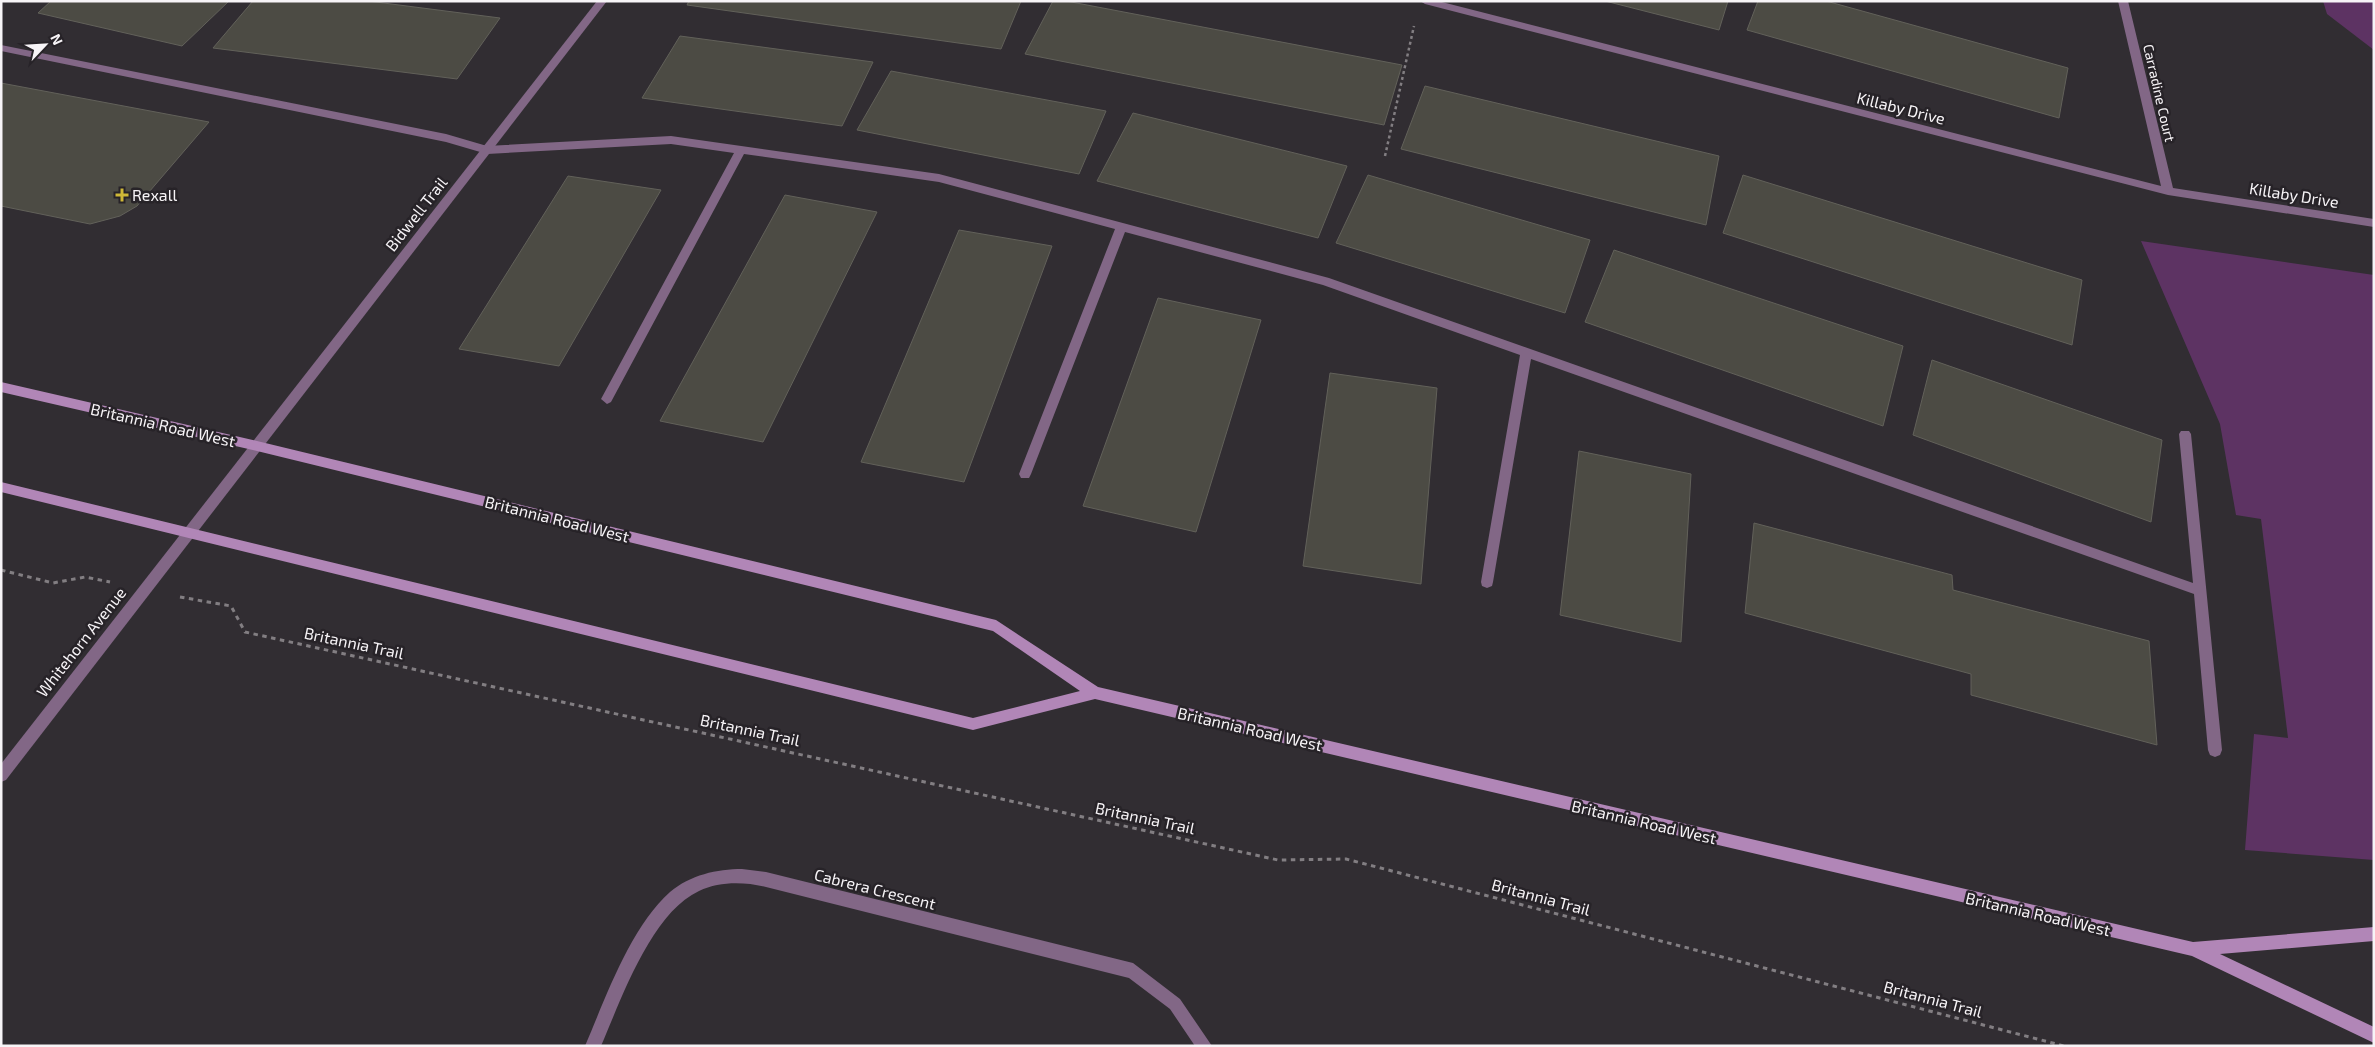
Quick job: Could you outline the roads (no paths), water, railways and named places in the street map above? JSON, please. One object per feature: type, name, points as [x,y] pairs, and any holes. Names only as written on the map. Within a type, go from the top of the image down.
[{"type":"main road","name":"Britannia Road West","points":[[1,388],[256,446],[996,626],[1095,693],[2193,949],[2374,1035]]},
{"type":"main road","name":"Britannia Road West","points":[[1,487],[973,724],[1095,693]]},
{"type":"main road","name":"Britannia Road West","points":[[2193,949],[2374,934]]},
{"type":"street","name":"Bidwell Trail","points":[[190,532],[602,1]]},
{"type":"street","name":"Killaby Drive","points":[[1425,1],[2168,191],[2374,223]]},
{"type":"street","name":"Carradine Court","points":[[2123,1],[2168,191]]},
{"type":"street","points":[[1,48],[446,138],[487,150],[671,140],[939,178],[1325,282],[2200,591]]},
{"type":"street","points":[[607,399],[741,150]]},
{"type":"street","points":[[1025,474],[1121,227]]},
{"type":"street","points":[[1487,582],[1526,352]]},
{"type":"street","points":[[2185,434],[2215,750]]},
{"type":"street","name":"Whitehorn Avenue","points":[[1,775],[190,532]]},
{"type":"street","name":"Cabrera Crescent","points":[[593,1046],[641,943],[655,920],[668,905],[692,886],[720,878],[744,876],[1133,971],[1175,1004],[1204,1046]]},
{"type":"place","name":"Rexall","points":[[122,195]]}]
